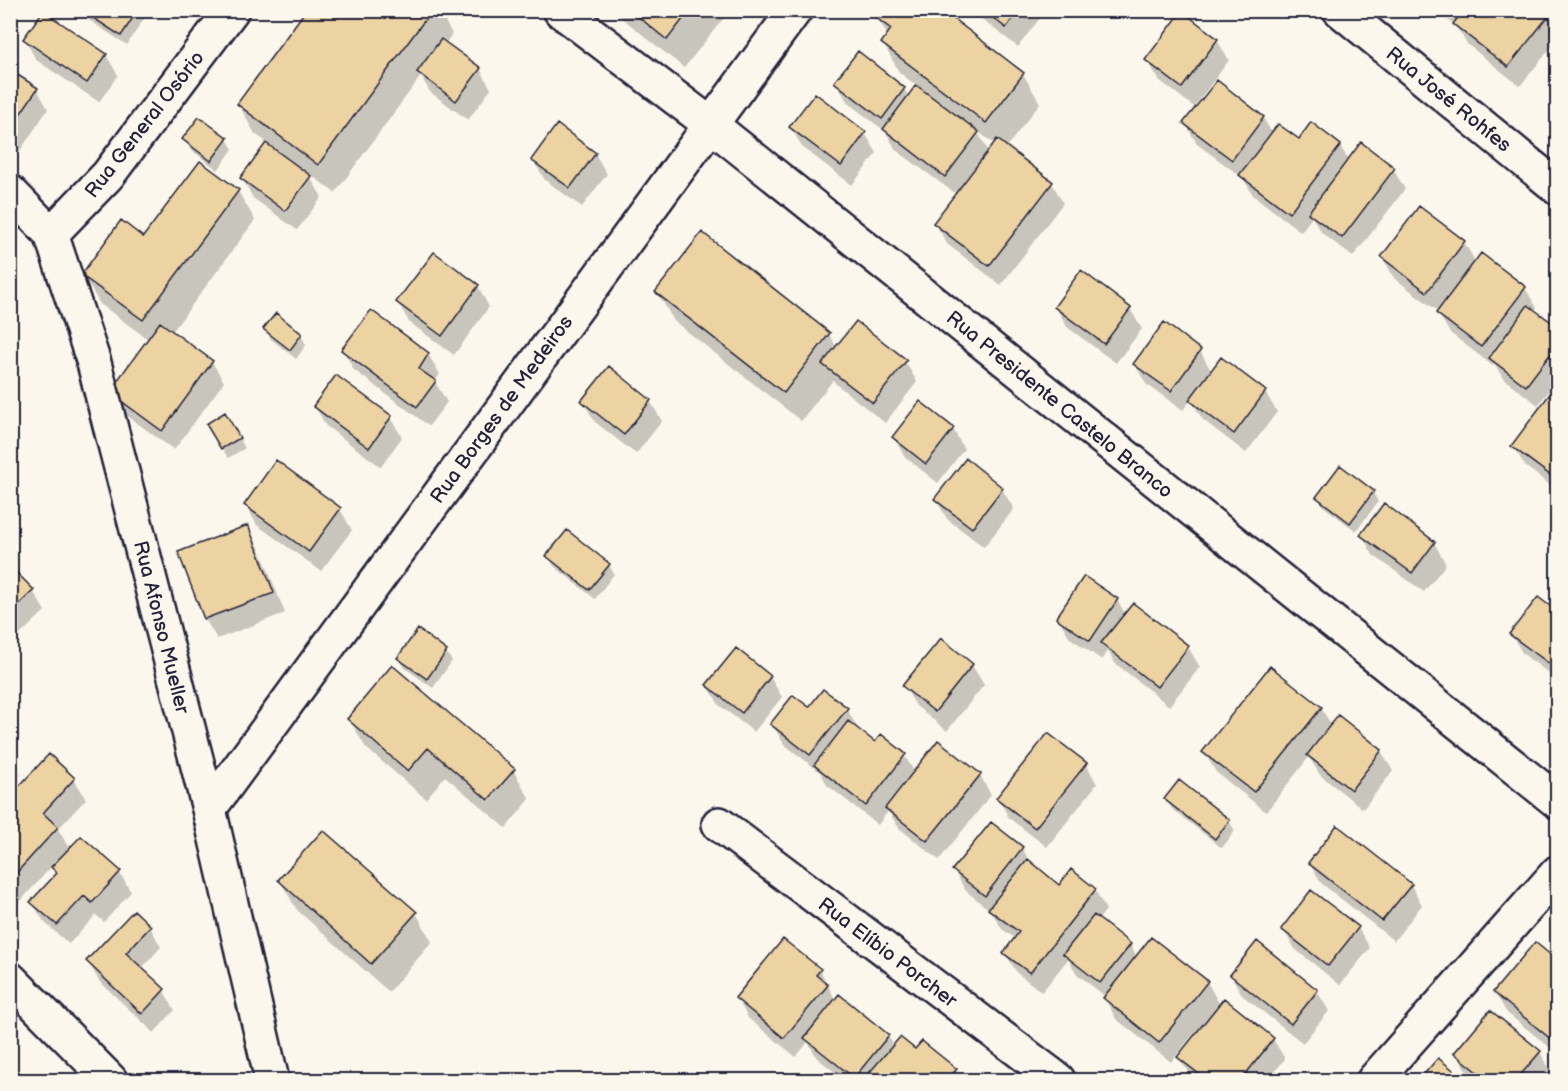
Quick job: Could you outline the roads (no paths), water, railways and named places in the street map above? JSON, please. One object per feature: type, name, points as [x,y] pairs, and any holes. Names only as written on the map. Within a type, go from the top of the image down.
[{"type":"street","name":"Rua General Osório","points":[[51,234],[108,174],[232,10]]},
{"type":"street","name":"Rua Presidente Castelo Branco","points":[[560,10],[710,124],[1557,802]]},
{"type":"street","name":"Rua Borges de Medeiros","points":[[208,809],[795,10]]},
{"type":"street","name":"Rua José Rohfes","points":[[1340,10],[1557,188]]},
{"type":"street","name":"Rua Afonso Mueller","points":[[10,192],[51,234],[94,363],[208,809],[272,1080]]},
{"type":"street","name":"Rua Elíbio Porcher","points":[[719,824],[1058,1080]]},
{"type":"street","points":[[1374,1080],[1557,872]]},
{"type":"street","points":[[10,979],[110,1080]]}]
